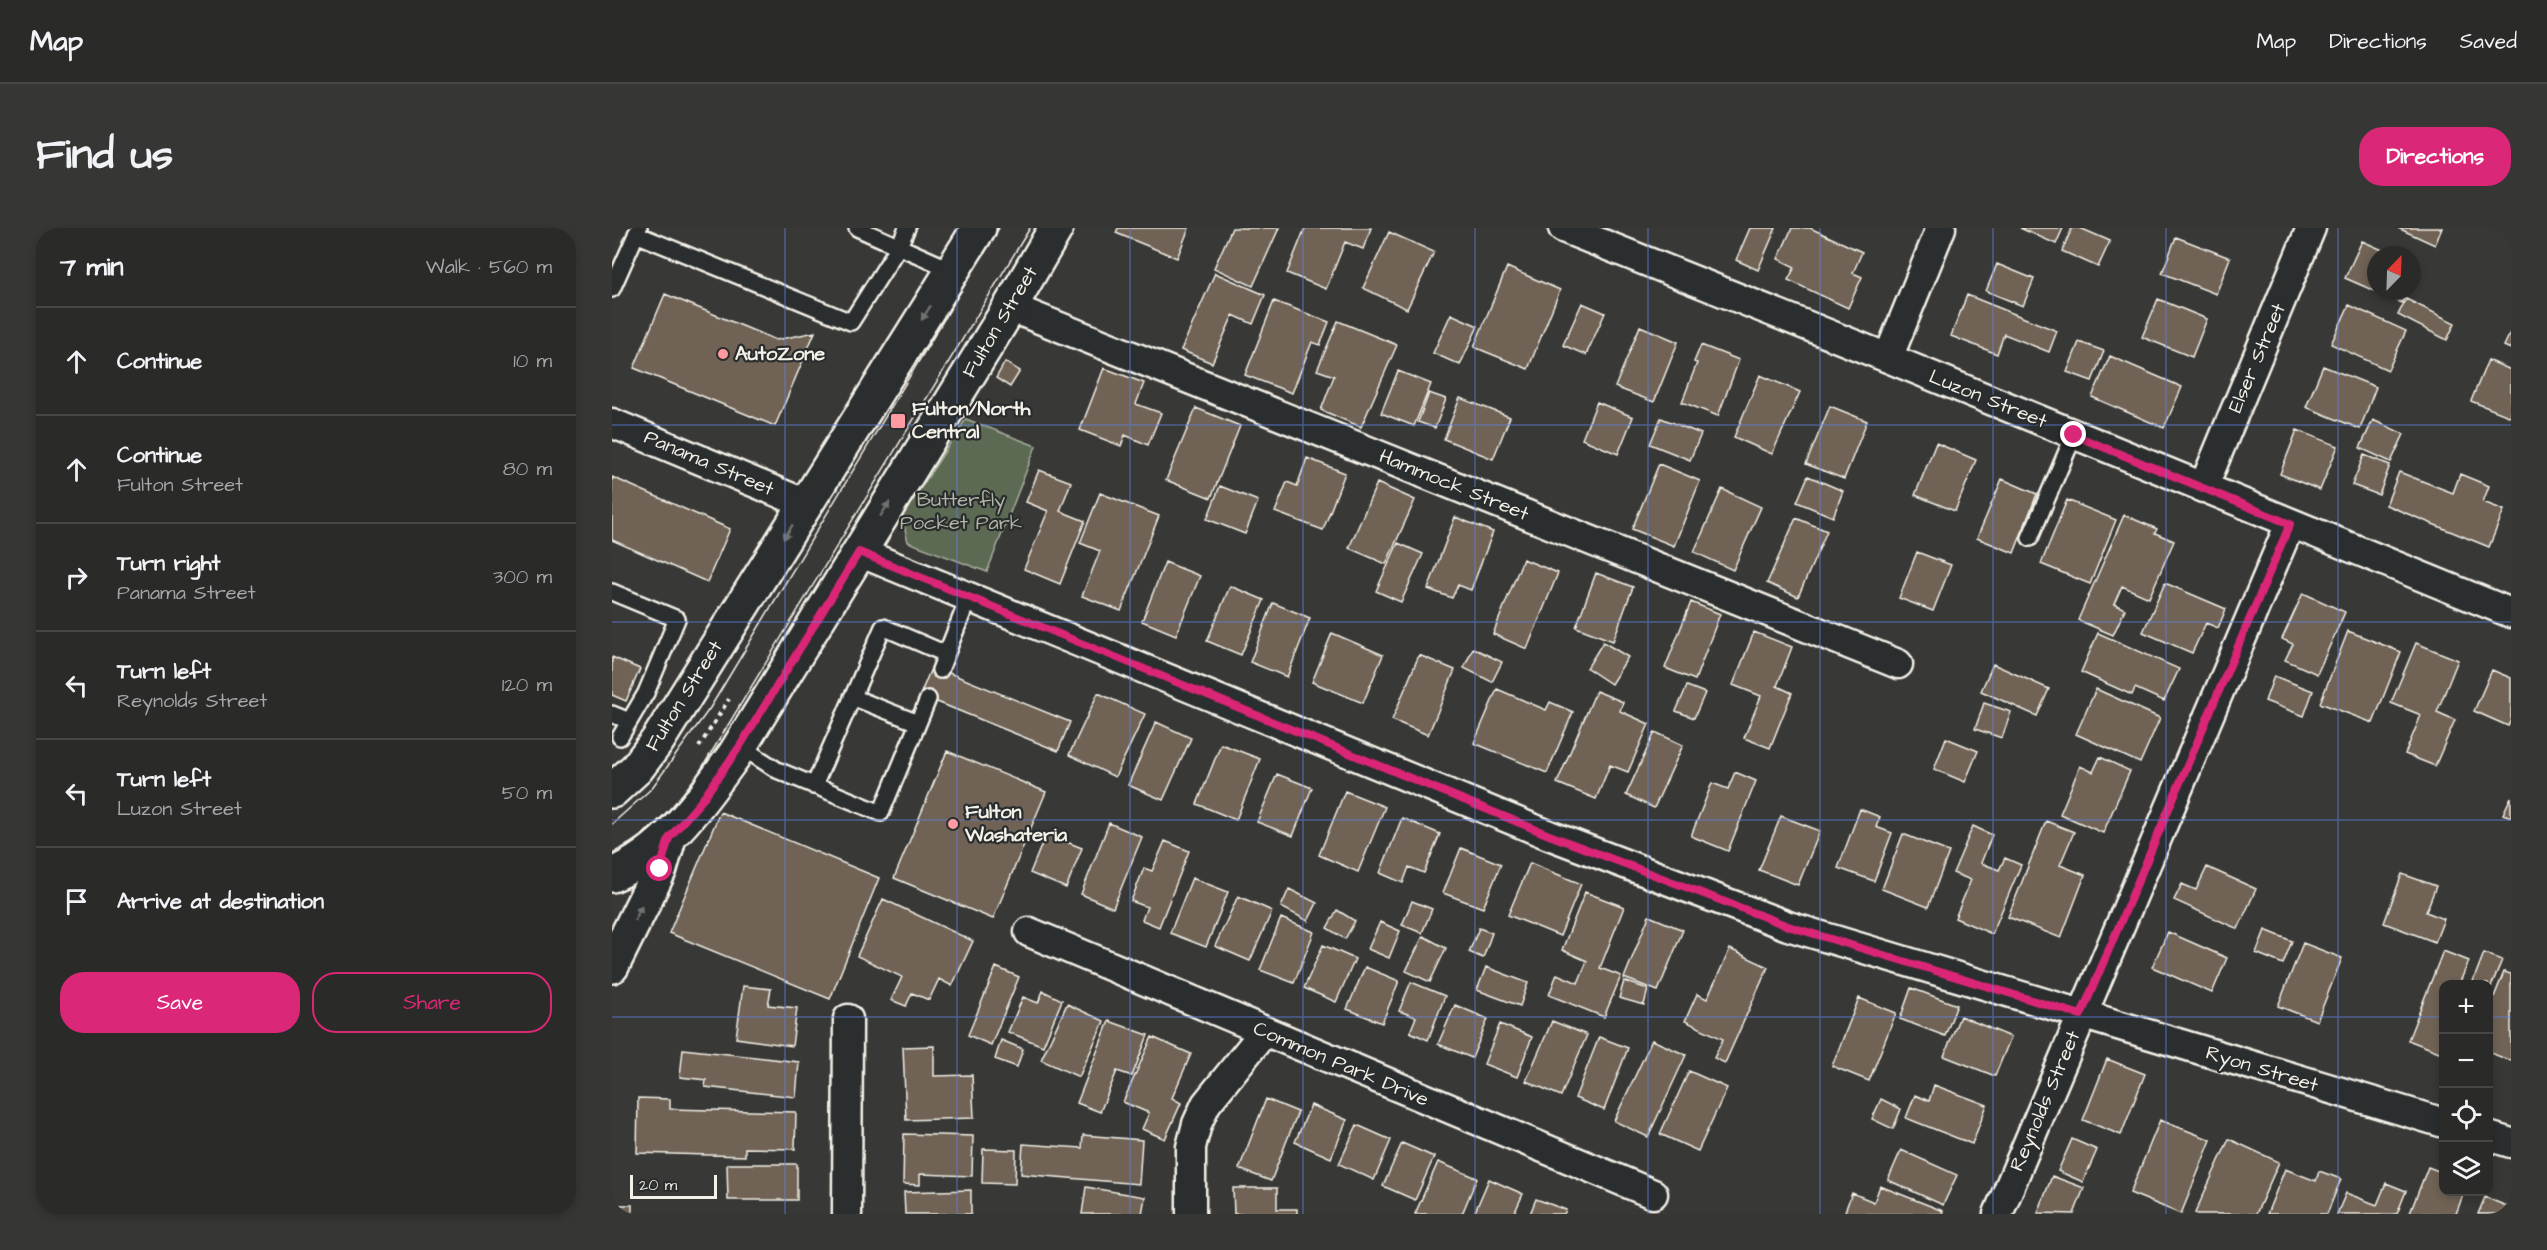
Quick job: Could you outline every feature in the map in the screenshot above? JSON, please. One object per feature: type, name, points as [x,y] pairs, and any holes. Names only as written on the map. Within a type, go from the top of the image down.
[{"type":"main road","name":"Fulton Street","points":[[612,791],[637,768],[650,750],[979,228]]},
{"type":"main road","name":"Fulton Street","points":[[669,838],[702,800],[740,746],[1010,307],[1056,228]]},
{"type":"main road","points":[[612,875],[639,861],[669,838]]},
{"type":"main road","points":[[612,966],[660,869],[669,838]]},
{"type":"street","name":"Luzon Street","points":[[1565,228],[2511,613]]},
{"type":"street","points":[[1888,358],[1941,228]]},
{"type":"street","name":"Elser Street","points":[[2203,488],[2311,228]]},
{"type":"street","name":"Hammock Street","points":[[1010,307],[1898,664]]},
{"type":"street","name":"Panama Street","points":[[612,423],[806,504]]},
{"type":"street","name":"Reynolds Street","points":[[1998,1214],[2290,524]]},
{"type":"street","points":[[859,552],[1549,835],[1788,926],[2081,1015]]},
{"type":"street","name":"Common Park Drive","points":[[1029,932],[1653,1194]]},
{"type":"street","name":"Ryon Street","points":[[2081,1015],[2439,1122]]},
{"type":"street","points":[[847,1214],[848,1018]]},
{"type":"street","points":[[1191,1214],[1191,1147],[1197,1124],[1206,1104],[1264,1032]]},
{"type":"street","points":[[2493,1138],[2511,1143]]},
{"type":"lane","points":[[857,228],[952,270]]},
{"type":"lane","points":[[612,289],[637,231],[851,322],[899,246],[907,228]]},
{"type":"lane","points":[[2031,538],[2074,435]]},
{"type":"lane","points":[[612,592],[677,619],[646,693],[629,721],[616,735],[650,750]]},
{"type":"lane","points":[[940,670],[969,597]]},
{"type":"lane","points":[[814,786],[883,627],[946,654]]},
{"type":"lane","points":[[852,697],[918,723]]},
{"type":"lane","points":[[740,746],[777,770],[881,813],[928,699]]},
{"type":"lane","points":[[612,714],[629,721]]},
{"type":"path","points":[[697,750],[729,699]]},
{"type":"green space","name":"Butterfly Pocket Park","points":[[966,419],[1036,446],[987,572],[908,542],[902,517]]},
{"type":"building","points":[[1118,228],[1189,228],[1177,258],[1116,233]]},
{"type":"building","points":[[1232,228],[1279,228],[1253,286],[1214,268]]},
{"type":"building","points":[[1305,228],[1371,228],[1363,249],[1345,242],[1326,289],[1287,273]]},
{"type":"building","points":[[1750,228],[1776,228],[1758,270],[1736,260]]},
{"type":"building","points":[[1792,228],[1810,228],[1862,252],[1853,273],[1862,277],[1848,308],[1788,280],[1795,267],[1778,259]]},
{"type":"building","points":[[2020,228],[2063,228],[2056,244]]},
{"type":"building","points":[[2072,228],[2080,228],[2110,241],[2098,267],[2062,251]]},
{"type":"building","points":[[2398,228],[2442,228],[2435,245]]},
{"type":"building","points":[[1389,232],[1434,252],[1407,309],[1363,288]]},
{"type":"building","points":[[2176,237],[2230,258],[2216,294],[2162,273]]},
{"type":"building","points":[[2362,241],[2373,246],[2367,246],[2367,288],[2345,278]]},
{"type":"building","points":[[1997,264],[2034,279],[2023,306],[1986,291]]},
{"type":"building","points":[[1507,267],[1560,290],[1528,369],[1474,347]]},
{"type":"building","points":[[1215,273],[1265,295],[1253,324],[1233,315],[1212,363],[1181,350]]},
{"type":"building","name":"AutoZone","points":[[665,294],[776,340],[815,332],[775,426],[634,368]]},
{"type":"building","points":[[1967,295],[2057,331],[2049,352],[2004,334],[1997,354],[1951,336]]},
{"type":"building","points":[[2158,299],[2207,319],[2192,357],[2142,337]]},
{"type":"building","points":[[2406,300],[2408,300],[2455,323],[2447,340],[2398,315]]},
{"type":"building","points":[[1274,301],[1329,322],[1320,345],[1312,342],[1292,393],[1245,375]]},
{"type":"building","points":[[1582,303],[1605,313],[1586,355],[1563,345]]},
{"type":"building","points":[[2349,305],[2406,331],[2388,370],[2331,344]]},
{"type":"building","points":[[1451,314],[1478,326],[1460,365],[1433,353]]},
{"type":"building","points":[[1338,321],[1397,345],[1361,427],[1321,410],[1334,376],[1317,370]]},
{"type":"building","points":[[1640,326],[1678,342],[1654,402],[1615,387]]},
{"type":"building","points":[[2511,331],[2511,349],[2504,346]]},
{"type":"building","points":[[2079,342],[2104,351],[2092,381],[2067,372]]},
{"type":"building","points":[[1701,345],[1739,360],[1718,416],[1682,402],[1697,363],[1694,362]]},
{"type":"building","points":[[2110,356],[2182,387],[2164,428],[2092,397]]},
{"type":"building","points":[[2488,360],[2511,370],[2511,417],[2471,401]]},
{"type":"building","points":[[1005,362],[1020,371],[1010,387],[996,378]]},
{"type":"building","points":[[2323,366],[2376,387],[2360,429],[2306,407]]},
{"type":"building","points":[[1104,368],[1144,383],[1136,404],[1161,413],[1148,445],[1125,435],[1121,446],[1080,430]]},
{"type":"building","points":[[1398,371],[1431,384],[1414,426],[1381,413]]},
{"type":"building","points":[[1760,375],[1800,392],[1772,454],[1734,437]]},
{"type":"building","points":[[1429,393],[1446,399],[1435,428],[1418,422]]},
{"type":"building","points":[[1460,398],[1510,417],[1493,459],[1444,439]]},
{"type":"building","points":[[1597,402],[1633,417],[1618,454],[1582,439]]},
{"type":"building","points":[[1830,406],[1867,421],[1844,479],[1806,464]]},
{"type":"building","points":[[1196,408],[1240,426],[1211,498],[1166,480]]},
{"type":"building","points":[[1661,418],[1701,434],[1690,460],[1650,444]]},
{"type":"building","points":[[2373,420],[2404,434],[2391,462],[2360,448]]},
{"type":"building","points":[[2297,430],[2338,446],[2320,490],[2280,474]]},
{"type":"building","points":[[1936,443],[1976,460],[1955,511],[1915,495]]},
{"type":"building","points":[[2364,455],[2390,465],[2379,495],[2352,485]]},
{"type":"building","points":[[1307,458],[1345,473],[1323,530],[1275,512],[1287,482],[1297,486]]},
{"type":"building","points":[[1659,464],[1700,481],[1674,546],[1632,529]]},
{"type":"building","points":[[1039,470],[1071,482],[1060,511],[1085,521],[1060,584],[1024,569],[1048,511],[1026,502]]},
{"type":"building","points":[[2399,472],[2453,493],[2460,474],[2489,486],[2483,502],[2504,510],[2489,547],[2386,505]]},
{"type":"building","points":[[1808,476],[1843,491],[1833,517],[1797,502]]},
{"type":"building","points":[[612,477],[730,529],[707,582],[612,540]]},
{"type":"building","points":[[2002,479],[2037,494],[2014,553],[1977,538]]},
{"type":"building","points":[[1377,483],[1415,500],[1386,564],[1349,548]]},
{"type":"building","points":[[1220,486],[1258,501],[1245,534],[1207,519]]},
{"type":"building","points":[[1722,489],[1761,507],[1733,570],[1694,552]]},
{"type":"building","points":[[1100,493],[1159,516],[1121,611],[1082,596],[1100,551],[1080,543]]},
{"type":"building","points":[[2067,500],[2116,520],[2090,584],[2041,564]]},
{"type":"building","points":[[2124,515],[2157,529],[2155,533],[2174,541],[2149,598],[2122,586],[2114,604],[2125,609],[2113,635],[2078,620]]},
{"type":"building","points":[[1455,517],[1493,532],[1471,590],[1458,585],[1452,598],[1428,589]]},
{"type":"building","points":[[1796,518],[1827,531],[1798,597],[1767,583]]},
{"type":"building","points":[[1398,543],[1423,554],[1401,602],[1376,591]]},
{"type":"building","points":[[1917,552],[1951,565],[1933,611],[1899,598]]},
{"type":"building","points":[[1523,559],[1558,573],[1527,649],[1493,634]]},
{"type":"building","points":[[1165,562],[1200,576],[1176,635],[1142,621]]},
{"type":"building","points":[[1596,573],[1633,587],[1613,641],[1576,627]]},
{"type":"building","points":[[2165,583],[2226,609],[2218,628],[2206,623],[2192,653],[2143,632]]},
{"type":"building","points":[[1230,586],[1264,600],[1241,655],[1207,641]]},
{"type":"building","points":[[2303,593],[2345,612],[2317,674],[2285,660],[2293,644],[2282,639]]},
{"type":"building","points":[[1691,602],[1720,614],[1695,680],[1665,668]]},
{"type":"building","points":[[1273,603],[1310,618],[1287,677],[1250,662]]},
{"type":"building","points":[[2348,631],[2401,652],[2373,723],[2320,703]]},
{"type":"building","points":[[1754,632],[1792,647],[1777,686],[1792,693],[1770,748],[1744,738],[1761,696],[1733,685]]},
{"type":"building","points":[[1332,633],[1383,655],[1363,703],[1312,682]]},
{"type":"building","points":[[2098,633],[2179,669],[2164,701],[2135,688],[2132,695],[2081,672]]},
{"type":"building","points":[[1603,642],[1628,657],[1611,684],[1587,668]]},
{"type":"building","points":[[2416,643],[2458,660],[2437,712],[2455,720],[2435,766],[2405,754],[2421,715],[2391,703]]},
{"type":"building","points":[[1473,648],[1502,662],[1492,682],[1464,668]]},
{"type":"building","points":[[1419,655],[1455,670],[1428,735],[1392,720]]},
{"type":"building","points":[[612,657],[640,669],[626,701],[612,695]]},
{"type":"building","points":[[1993,664],[2049,689],[2037,716],[1981,691]]},
{"type":"building","points":[[932,666],[1070,722],[1058,751],[920,695]]},
{"type":"building","points":[[2492,670],[2511,678],[2511,720],[2508,726],[2474,711]]},
{"type":"building","points":[[2274,676],[2313,691],[2304,716],[2265,701]]},
{"type":"building","points":[[1687,686],[1705,693],[1694,718],[1676,711]]},
{"type":"building","points":[[1497,689],[1546,710],[1550,702],[1573,712],[1547,773],[1474,743]]},
{"type":"building","points":[[2096,689],[2160,718],[2140,763],[2076,734]]},
{"type":"building","points":[[1596,691],[1623,702],[1620,711],[1649,724],[1628,772],[1610,765],[1596,799],[1557,783]]},
{"type":"building","points":[[1098,693],[1145,714],[1115,777],[1069,755]]},
{"type":"building","points":[[1984,703],[2011,712],[2002,738],[1975,729]]},
{"type":"building","points":[[1156,722],[1191,738],[1163,800],[1128,785]]},
{"type":"building","points":[[1655,732],[1683,745],[1654,808],[1626,795]]},
{"type":"building","points":[[1946,738],[1978,751],[1965,782],[1934,769]]},
{"type":"building","points":[[1221,744],[1260,759],[1236,820],[1197,804]]},
{"type":"building","points":[[947,751],[1046,792],[993,919],[894,878]]},
{"type":"building","points":[[2100,757],[2130,771],[2103,833],[2060,814],[2080,766],[2093,772]]},
{"type":"building","points":[[1735,772],[1756,781],[1728,851],[1691,836],[1712,783],[1728,789]]},
{"type":"building","points":[[1277,774],[1312,788],[1293,836],[1257,822]]},
{"type":"building","points":[[1345,791],[1385,807],[1358,872],[1319,855]]},
{"type":"building","points":[[2511,797],[2511,817],[2503,814]]},
{"type":"building","points":[[1860,809],[1880,817],[1876,827],[1892,833],[1874,881],[1838,868]]},
{"type":"building","points":[[720,812],[879,878],[830,999],[669,933]]},
{"type":"building","points":[[1781,816],[1820,831],[1798,885],[1759,870]]},
{"type":"building","points":[[1402,818],[1440,834],[1424,873],[1409,867],[1403,883],[1380,873]]},
{"type":"building","points":[[2046,821],[2074,832],[2060,865],[2085,875],[2061,938],[2008,917]]},
{"type":"building","points":[[1109,823],[1142,837],[1113,908],[1081,894]]},
{"type":"building","points":[[1973,826],[1992,835],[1981,863],[1999,870],[2005,858],[2021,865],[1992,934],[1955,918],[1971,880],[1953,873]]},
{"type":"building","points":[[1046,834],[1082,848],[1066,888],[1030,873]]},
{"type":"building","points":[[1903,834],[1949,852],[1928,907],[1882,889]]},
{"type":"building","points":[[1165,841],[1189,851],[1159,927],[1142,920],[1147,907],[1131,901],[1144,868],[1152,871]]},
{"type":"building","points":[[1461,848],[1501,864],[1483,908],[1443,893]]},
{"type":"building","points":[[1530,863],[1581,884],[1560,936],[1508,915]]},
{"type":"building","points":[[2207,867],[2256,889],[2238,929],[2174,900],[2182,884],[2196,890]]},
{"type":"building","points":[[2402,874],[2436,886],[2426,912],[2444,919],[2435,942],[2384,923]]},
{"type":"building","points":[[1192,878],[1228,892],[1206,947],[1170,933]]},
{"type":"building","points":[[1289,889],[1317,903],[1308,921],[1281,907]]},
{"type":"building","points":[[1585,892],[1624,907],[1600,968],[1621,976],[1604,1017],[1549,995],[1557,974],[1578,983],[1587,961],[1562,950]]},
{"type":"building","points":[[1238,896],[1272,911],[1250,961],[1215,946]]},
{"type":"building","points":[[883,899],[973,941],[952,986],[939,979],[929,1000],[912,993],[906,1006],[891,1000],[902,977],[857,956]]},
{"type":"building","points":[[1412,901],[1432,909],[1422,933],[1402,925]]},
{"type":"building","points":[[1337,910],[1355,921],[1345,939],[1327,928]]},
{"type":"building","points":[[1649,916],[1683,930],[1658,991],[1624,978]]},
{"type":"building","points":[[1281,918],[1314,932],[1294,983],[1260,970]]},
{"type":"building","points":[[1380,922],[1400,931],[1389,958],[1368,949]]},
{"type":"building","points":[[1479,928],[1492,933],[1483,958],[1469,952]]},
{"type":"building","points":[[2265,930],[2292,941],[2283,964],[2256,953]]},
{"type":"building","points":[[2168,932],[2227,958],[2212,993],[2152,967]]},
{"type":"building","points":[[1423,936],[1446,948],[1430,982],[1406,971]]},
{"type":"building","points":[[2303,943],[2342,958],[2317,1021],[2278,1006]]},
{"type":"building","points":[[1323,945],[1355,959],[1336,1002],[1304,988]]},
{"type":"building","points":[[1730,949],[1768,967],[1725,1063],[1714,1058],[1723,1039],[1685,1021],[1697,994],[1707,999]]},
{"type":"building","points":[[2443,951],[2469,961],[2461,980],[2439,980],[2439,1052],[2408,1040]]},
{"type":"building","points":[[2484,953],[2502,960],[2493,982],[2493,980],[2474,980]]},
{"type":"building","points":[[996,967],[1019,977],[991,1045],[968,1035]]},
{"type":"building","points":[[1365,967],[1399,981],[1382,1023],[1347,1009]]},
{"type":"building","points":[[1486,967],[1528,983],[1520,1006],[1477,990]]},
{"type":"building","points":[[2504,972],[2511,974],[2511,1061],[2493,1054],[2493,1000]]},
{"type":"building","points":[[1624,981],[1648,989],[1644,1005],[1619,998]]},
{"type":"building","points":[[1411,982],[1445,996],[1428,1040],[1410,1032],[1416,1017],[1399,1011]]},
{"type":"building","points":[[743,986],[771,989],[768,1005],[797,1008],[792,1046],[736,1038]]},
{"type":"building","points":[[1911,988],[1957,1005],[1945,1036],[1900,1019]]},
{"type":"building","points":[[1043,991],[1062,1000],[1043,1046],[1008,1032],[1023,997],[1038,1003]]},
{"type":"building","points":[[1859,998],[1896,1013],[1869,1081],[1832,1066]]},
{"type":"building","points":[[1067,1004],[1104,1021],[1079,1077],[1041,1060]]},
{"type":"building","points":[[1455,1005],[1488,1019],[1472,1058],[1438,1044]]},
{"type":"building","points":[[1960,1016],[2011,1037],[1995,1076],[1944,1056]]},
{"type":"building","points":[[1109,1021],[1148,1035],[1132,1076],[1117,1071],[1100,1112],[1077,1103]]},
{"type":"building","points":[[1552,1021],[1587,1035],[1561,1096],[1526,1081]]},
{"type":"building","points":[[1500,1024],[1532,1037],[1517,1077],[1484,1064]]},
{"type":"building","points":[[1152,1037],[1191,1054],[1172,1098],[1181,1103],[1165,1139],[1142,1129],[1149,1113],[1123,1102]]},
{"type":"building","points":[[1599,1037],[1628,1048],[1604,1110],[1575,1098]]},
{"type":"building","points":[[1001,1040],[1023,1049],[1017,1067],[995,1059]]},
{"type":"building","points":[[1652,1040],[1686,1055],[1648,1137],[1614,1121]]},
{"type":"building","points":[[934,1046],[934,1076],[972,1075],[974,1118],[906,1120],[903,1047]]},
{"type":"building","points":[[683,1049],[799,1062],[796,1097],[705,1087],[706,1080],[680,1077]]},
{"type":"building","points":[[2107,1059],[2145,1074],[2121,1135],[2083,1120]]},
{"type":"building","points":[[1689,1071],[1727,1088],[1698,1151],[1660,1134]]},
{"type":"building","points":[[1934,1085],[1987,1105],[1972,1144],[1906,1118],[1915,1095],[1929,1101]]},
{"type":"building","points":[[638,1098],[670,1099],[670,1109],[796,1112],[795,1149],[745,1148],[745,1156],[637,1153]]},
{"type":"building","points":[[1266,1099],[1298,1112],[1271,1181],[1239,1169]]},
{"type":"building","points":[[1881,1099],[1901,1109],[1893,1129],[1872,1119]]},
{"type":"building","points":[[1311,1105],[1347,1120],[1331,1158],[1295,1142]]},
{"type":"building","points":[[2160,1120],[2211,1140],[2181,1214],[2130,1193]]},
{"type":"building","points":[[1357,1125],[1391,1140],[1374,1180],[1339,1164]]},
{"type":"building","points":[[904,1134],[973,1136],[972,1176],[920,1174],[920,1185],[903,1184]]},
{"type":"building","points":[[1083,1135],[1142,1140],[1139,1184],[1021,1174],[1023,1144],[1082,1148]]},
{"type":"building","points":[[2072,1139],[2097,1150],[2083,1182],[2058,1171]]},
{"type":"building","points":[[2229,1139],[2279,1162],[2256,1214],[2195,1213]]},
{"type":"building","points":[[1402,1143],[1434,1157],[1415,1200],[1383,1186]]},
{"type":"building","points":[[983,1149],[1016,1150],[1015,1184],[982,1183]]},
{"type":"building","points":[[1901,1150],[1957,1175],[1943,1205],[1888,1180]]},
{"type":"building","points":[[1438,1162],[1477,1178],[1462,1214],[1415,1214]]},
{"type":"building","points":[[727,1164],[797,1164],[797,1200],[728,1200]]},
{"type":"building","points":[[2428,1167],[2439,1171],[2439,1196],[2463,1196],[2456,1214],[2410,1213]]},
{"type":"building","points":[[2285,1169],[2316,1181],[2319,1171],[2341,1179],[2327,1214],[2267,1214]]},
{"type":"building","points":[[2052,1176],[2084,1188],[2074,1214],[2038,1213]]},
{"type":"building","points":[[1489,1179],[1523,1194],[1514,1214],[1474,1214]]},
{"type":"building","points":[[2386,1183],[2406,1191],[2397,1214],[2337,1214],[2346,1193],[2377,1205]]},
{"type":"building","points":[[1880,1186],[1943,1211],[1942,1214],[1844,1214],[1852,1193],[1874,1202]]},
{"type":"building","points":[[1086,1187],[1145,1197],[1142,1214],[1082,1214]]},
{"type":"building","points":[[1233,1188],[1277,1188],[1277,1209],[1297,1209],[1297,1214],[1234,1214]]},
{"type":"building","points":[[971,1190],[971,1214],[905,1214],[904,1192]]},
{"type":"building","points":[[2485,1197],[2511,1208],[2511,1214],[2478,1214]]},
{"type":"building","points":[[1536,1199],[1566,1210],[1564,1214],[1530,1214]]},
{"type":"building","points":[[612,1205],[632,1205],[632,1214],[612,1214]]},
{"type":"tram line","points":[[612,824],[651,789],[710,708],[999,228]]},
{"type":"tram line","points":[[612,853],[645,833],[691,786],[1030,228]]},
{"type":"place","name":"AutoZone","points":[[723,354]]},
{"type":"place","name":"Fulton/North Central","points":[[898,421]]},
{"type":"place","name":"Fulton Washateria","points":[[953,824]]},
{"type":"route","points":[[660,869],[669,838],[702,800],[740,746],[859,552],[1549,835],[1788,926],[2081,1015],[2290,524],[2074,435]]}]
